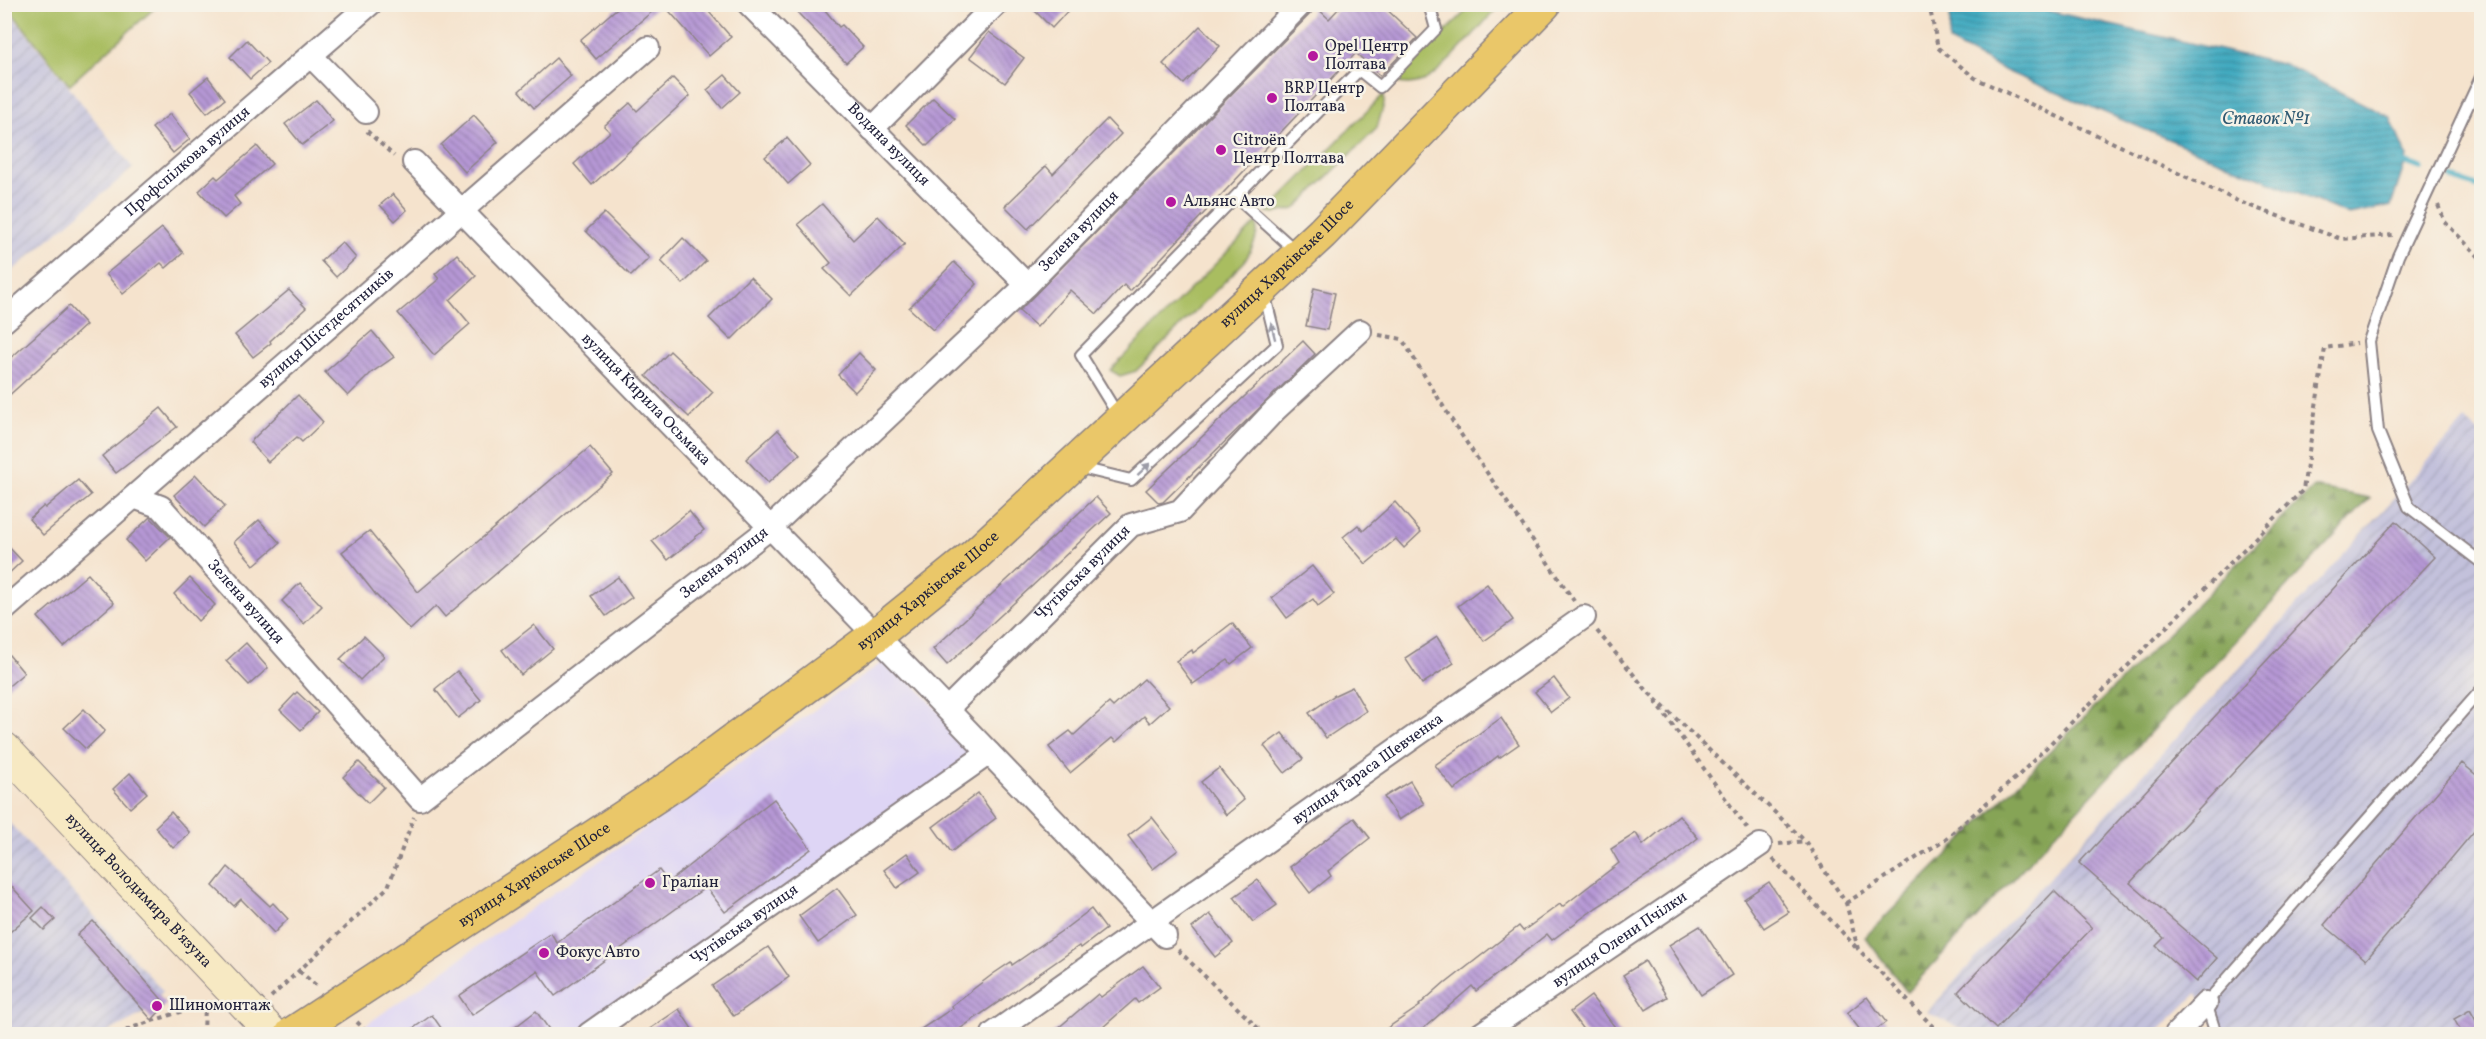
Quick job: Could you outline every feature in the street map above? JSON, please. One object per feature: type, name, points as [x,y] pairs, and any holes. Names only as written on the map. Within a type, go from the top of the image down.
[{"type":"highway","name":"вулиця Харківське Шосе","points":[[292,1035],[676,783],[876,635],[975,555],[1299,254],[1544,4]]},
{"type":"highway","name":"вулиця Харківське Шосе","points":[[1492,59],[1549,4]]},
{"type":"main road","name":"вулиця Володимира В'язуна","points":[[4,748],[273,1035]]},
{"type":"street","name":"Профспілкова вулиця","points":[[4,321],[370,4]]},
{"type":"street","name":"Водяна вулиця","points":[[749,4],[1027,285]]},
{"type":"street","points":[[872,129],[996,4]]},
{"type":"street","name":"Зелена вулиця","points":[[134,497],[161,507],[420,799],[770,528],[1027,285],[1301,4]]},
{"type":"street","name":"вулиця Шістдесятників","points":[[4,610],[648,48]]},
{"type":"street","points":[[311,56],[366,112]]},
{"type":"street","name":"вулиця Кирила Осьмака","points":[[414,162],[876,635],[1158,929]]},
{"type":"street","name":"Чутівська вулиця","points":[[947,709],[1131,525],[1180,511],[1274,411],[1360,331]]},
{"type":"street","name":"вулиця Тараса Шевченка","points":[[993,1035],[1158,929],[1584,616]]},
{"type":"street","name":"Чутівська вулиця","points":[[589,1035],[989,753]]},
{"type":"street","name":"вулиця Олени Пчілки","points":[[1481,1035],[1760,845]]},
{"type":"street","points":[[2176,1035],[2206,1003]]},
{"type":"lane","points":[[1120,419],[1082,356],[1359,70],[1380,87],[1436,29],[1428,4]]},
{"type":"lane","points":[[2481,75],[2398,256],[2369,342],[2378,430],[2409,507],[2481,563]]},
{"type":"lane","points":[[1236,197],[1299,254]]},
{"type":"lane","points":[[1071,466],[1131,480],[1140,472],[1276,345],[1263,287]]},
{"type":"lane","points":[[2216,1035],[2206,1003],[2481,689]]},
{"type":"path","points":[[1929,4],[1938,48],[1975,78],[2242,202],[2341,239],[2408,234]]},
{"type":"path","points":[[366,112],[367,132],[405,165],[414,162]]},
{"type":"path","points":[[2430,186],[2445,222],[2481,260]]},
{"type":"path","points":[[1360,331],[1402,339],[1456,427],[1584,616],[1649,693],[1760,845],[1940,1035]]},
{"type":"path","points":[[1846,903],[1944,840],[2020,774],[2303,490],[2325,348],[2369,342]]},
{"type":"path","points":[[1649,693],[1806,842],[1846,903],[1858,949]]},
{"type":"path","points":[[269,999],[388,887],[420,799]]},
{"type":"path","points":[[1760,845],[1806,842]]},
{"type":"path","points":[[1158,929],[1264,1035]]},
{"type":"path","points":[[118,1035],[131,1028],[205,1005],[204,1035]]},
{"type":"path","points":[[359,1023],[369,1035]]},
{"type":"shaded area","points":[[7,4],[8,10],[133,168],[5,277],[4,5]]},
{"type":"shaded area","points":[[2465,420],[2481,434],[2481,1034],[2222,1034],[2197,993],[2155,1034],[1972,1034],[1927,1012]]},
{"type":"shaded area","points":[[890,657],[978,755],[574,1034],[353,1034]]},
{"type":"shaded area","points":[[4,817],[163,991],[144,1013],[104,1034],[5,1034]]},
{"type":"green space","points":[[9,4],[158,5],[69,85]]},
{"type":"green space","points":[[1472,5],[1500,5],[1452,58],[1431,76],[1412,84],[1395,82]]},
{"type":"green space","points":[[1384,94],[1384,104],[1377,128],[1295,209],[1276,213],[1267,212]]},
{"type":"green space","points":[[1257,222],[1256,238],[1245,261],[1136,371],[1120,376],[1110,370]]},
{"type":"green space","points":[[2314,487],[2370,498],[1907,992],[1865,937]]},
{"type":"water","name":"Ставок №1","points":[[1951,5],[2023,5],[2286,65],[2390,117],[2407,157],[2391,206],[2349,215],[2008,72],[1949,42]]},
{"type":"building","points":[[622,4],[661,4],[596,59],[580,40]]},
{"type":"building","points":[[663,4],[702,4],[731,37],[709,56]]},
{"type":"building","points":[[809,4],[820,4],[839,27],[842,25],[863,47],[846,63],[798,13]]},
{"type":"building","points":[[1028,4],[1074,4],[1052,28]]},
{"type":"building","points":[[1343,4],[1381,4],[1417,38],[1380,76],[1356,53],[1130,291],[1124,285],[1097,314],[1070,290],[1037,327],[1019,311],[1311,13],[1314,5],[1329,19]]},
{"type":"building","points":[[1200,26],[1220,46],[1184,84],[1163,64]]},
{"type":"building","points":[[989,32],[1024,58],[1005,83],[970,57]]},
{"type":"building","points":[[247,40],[268,63],[250,79],[230,57]]},
{"type":"building","points":[[556,58],[571,76],[534,108],[519,91]]},
{"type":"building","points":[[725,75],[740,92],[722,108],[707,90]]},
{"type":"building","points":[[208,77],[225,99],[207,113],[190,92]]},
{"type":"building","points":[[673,78],[690,96],[592,185],[574,164],[610,132],[604,126],[630,103],[637,111]]},
{"type":"building","points":[[933,98],[955,119],[927,146],[906,125]]},
{"type":"building","points":[[316,100],[333,121],[302,145],[285,124]]},
{"type":"building","points":[[170,114],[190,139],[173,153],[152,128]]},
{"type":"building","points":[[474,115],[498,142],[465,172],[441,145]]},
{"type":"building","points":[[1107,119],[1121,134],[1028,229],[1005,206],[1046,166],[1053,174]]},
{"type":"building","points":[[787,138],[810,165],[788,184],[765,157]]},
{"type":"building","points":[[257,146],[272,164],[234,196],[240,204],[224,218],[199,191],[215,176],[218,179]]},
{"type":"building","points":[[393,194],[407,210],[395,221],[380,205]]},
{"type":"building","points":[[822,204],[853,240],[878,216],[905,244],[851,296],[824,269],[831,263],[798,224]]},
{"type":"building","points":[[604,213],[649,258],[631,276],[586,231]]},
{"type":"building","points":[[162,228],[183,253],[166,268],[161,263],[123,294],[106,274]]},
{"type":"building","points":[[683,238],[706,261],[683,284],[661,261]]},
{"type":"building","points":[[342,242],[356,258],[336,277],[321,261]]},
{"type":"building","points":[[457,254],[476,276],[450,300],[470,324],[434,355],[398,313],[439,279],[435,274]]},
{"type":"building","points":[[954,262],[977,284],[933,330],[909,308]]},
{"type":"building","points":[[750,277],[772,299],[731,340],[709,318]]},
{"type":"building","points":[[1314,288],[1335,293],[1327,330],[1306,326]]},
{"type":"building","points":[[289,290],[306,308],[270,341],[271,343],[253,357],[235,335]]},
{"type":"building","points":[[69,306],[86,325],[4,400],[4,364]]},
{"type":"building","points":[[372,331],[394,357],[371,373],[348,396],[325,372]]},
{"type":"building","points":[[1303,341],[1315,354],[1163,502],[1159,503],[1146,490]]},
{"type":"building","points":[[670,351],[713,392],[689,417],[646,376]]},
{"type":"building","points":[[859,353],[876,370],[855,392],[838,375]]},
{"type":"building","points":[[298,395],[323,422],[302,442],[297,437],[268,462],[250,442]]},
{"type":"building","points":[[161,408],[177,427],[116,473],[102,456]]},
{"type":"building","points":[[778,430],[800,454],[768,483],[746,459]]},
{"type":"building","points":[[590,447],[613,474],[445,617],[436,606],[410,630],[376,595],[342,552],[369,531],[418,592]]},
{"type":"building","points":[[196,475],[225,506],[204,527],[174,495]]},
{"type":"building","points":[[78,480],[91,495],[43,535],[29,519]]},
{"type":"building","points":[[1096,497],[1111,513],[947,665],[933,649]]},
{"type":"building","points":[[1395,502],[1421,532],[1404,548],[1396,539],[1366,564],[1343,537],[1358,525],[1363,531]]},
{"type":"building","points":[[689,511],[704,530],[668,560],[652,541]]},
{"type":"building","points":[[150,517],[170,537],[145,561],[126,540]]},
{"type":"building","points":[[259,520],[280,543],[254,565],[234,542]]},
{"type":"building","points":[[2396,521],[2435,557],[2130,883],[2217,958],[2196,982],[2156,946],[2164,938],[2079,863]]},
{"type":"building","points":[[4,542],[22,561],[4,578]]},
{"type":"building","points":[[1312,566],[1334,594],[1318,606],[1313,599],[1287,618],[1272,598]]},
{"type":"building","points":[[88,574],[114,603],[64,647],[38,617]]},
{"type":"building","points":[[618,577],[632,597],[606,616],[591,596]]},
{"type":"building","points":[[190,578],[215,605],[198,621],[174,594]]},
{"type":"building","points":[[300,583],[322,606],[304,624],[282,601]]},
{"type":"building","points":[[1487,584],[1513,620],[1484,641],[1458,606]]},
{"type":"building","points":[[1232,623],[1252,648],[1231,664],[1228,660],[1193,684],[1176,661],[1192,650],[1193,653]]},
{"type":"building","points":[[534,625],[553,649],[521,675],[502,650]]},
{"type":"building","points":[[364,636],[384,656],[360,680],[340,659]]},
{"type":"building","points":[[1437,637],[1454,663],[1422,684],[1405,658]]},
{"type":"building","points":[[246,643],[268,668],[249,685],[226,661]]},
{"type":"building","points":[[4,649],[24,673],[4,690]]},
{"type":"building","points":[[457,671],[481,700],[458,718],[435,689]]},
{"type":"building","points":[[1554,678],[1569,698],[1551,712],[1535,692]]},
{"type":"building","points":[[1144,679],[1169,706],[1150,723],[1144,716],[1116,742],[1112,738],[1070,773],[1049,747],[1070,731],[1074,735],[1109,703],[1113,707]]},
{"type":"building","points":[[1352,687],[1366,711],[1326,738],[1309,713],[1335,695]]},
{"type":"building","points":[[297,692],[318,712],[301,730],[280,710]]},
{"type":"building","points":[[84,709],[105,731],[86,749],[64,728]]},
{"type":"building","points":[[1501,718],[1519,744],[1499,758],[1498,756],[1454,790],[1435,765]]},
{"type":"building","points":[[1282,733],[1303,759],[1285,773],[1264,746]]},
{"type":"building","points":[[359,762],[384,787],[368,803],[343,777]]},
{"type":"building","points":[[2462,763],[2481,779],[2481,823],[2366,960],[2324,925]]},
{"type":"building","points":[[1219,768],[1244,800],[1226,815],[1201,782]]},
{"type":"building","points":[[130,773],[147,793],[130,808],[113,789]]},
{"type":"building","points":[[1410,781],[1424,804],[1399,820],[1384,797]]},
{"type":"building","points":[[978,793],[996,818],[951,852],[933,827]]},
{"type":"building","points":[[774,799],[811,849],[725,912],[706,887],[555,996],[537,971],[472,1015],[459,996],[551,933],[557,943],[659,870],[668,882]]},
{"type":"building","points":[[171,812],[190,833],[173,848],[155,827]]},
{"type":"building","points":[[1679,815],[1698,838],[1667,863],[1597,907],[1552,940],[1547,934],[1476,991],[1472,986],[1416,1035],[1377,1035],[1420,1006],[1445,982],[1519,926],[1523,931],[1560,904],[1562,907],[1619,863],[1611,849],[1636,833],[1643,845]]},
{"type":"building","points":[[1152,817],[1178,850],[1153,869],[1128,836]]},
{"type":"building","points":[[1354,818],[1370,838],[1328,871],[1331,876],[1310,893],[1290,867]]},
{"type":"building","points":[[907,853],[920,872],[897,888],[884,870]]},
{"type":"building","points":[[228,867],[270,906],[273,903],[288,919],[274,933],[241,899],[234,906],[213,886]]},
{"type":"building","points":[[4,878],[34,911],[4,937]]},
{"type":"building","points":[[1258,880],[1277,905],[1253,922],[1234,897]]},
{"type":"building","points":[[1769,882],[1789,912],[1764,928],[1744,899]]},
{"type":"building","points":[[837,888],[857,915],[818,943],[799,916]]},
{"type":"building","points":[[2054,891],[2092,928],[1996,1029],[1958,992]]},
{"type":"building","points":[[43,907],[55,920],[44,930],[32,918]]},
{"type":"building","points":[[1091,909],[1106,929],[1081,948],[1079,946],[951,1035],[912,1035],[953,1008],[951,1006],[993,974],[1011,962],[1012,965]]},
{"type":"building","points":[[1210,914],[1233,943],[1215,957],[1192,928]]},
{"type":"building","points":[[93,921],[166,1004],[152,1020],[77,935]]},
{"type":"building","points":[[1700,926],[1732,975],[1701,995],[1669,945]]},
{"type":"building","points":[[768,947],[789,977],[734,1016],[712,986]]},
{"type":"building","points":[[1645,961],[1667,997],[1646,1010],[1623,975]]},
{"type":"building","points":[[1143,966],[1160,987],[1138,1003],[1135,999],[1094,1035],[1050,1035],[1098,994],[1101,997]]},
{"type":"building","points":[[1591,996],[1621,1035],[1587,1035],[1570,1012]]},
{"type":"building","points":[[1867,997],[1886,1022],[1869,1035],[1864,1035],[1847,1013]]},
{"type":"building","points":[[679,1009],[696,1035],[641,1035]]},
{"type":"building","points":[[2470,1010],[2481,1029],[2481,1035],[2463,1035],[2454,1019]]},
{"type":"building","points":[[536,1011],[553,1035],[505,1035]]},
{"type":"building","points":[[432,1015],[446,1035],[404,1035]]},
{"type":"waterway","points":[[2400,161],[2421,168]]},
{"type":"waterway","points":[[2452,178],[2482,188]]},
{"type":"place","name":"Opel Центр Полтава","points":[[1313,56]]},
{"type":"place","name":"BRP Центр Полтава","points":[[1272,98]]},
{"type":"place","name":"Citroën Центр Полтава","points":[[1221,150]]},
{"type":"place","name":"Альянс Авто","points":[[1171,202]]},
{"type":"place","name":"Граліан","points":[[650,883]]},
{"type":"place","name":"Фокус Авто","points":[[544,953]]},
{"type":"place","name":"Шиномонтаж","points":[[157,1006]]}]
